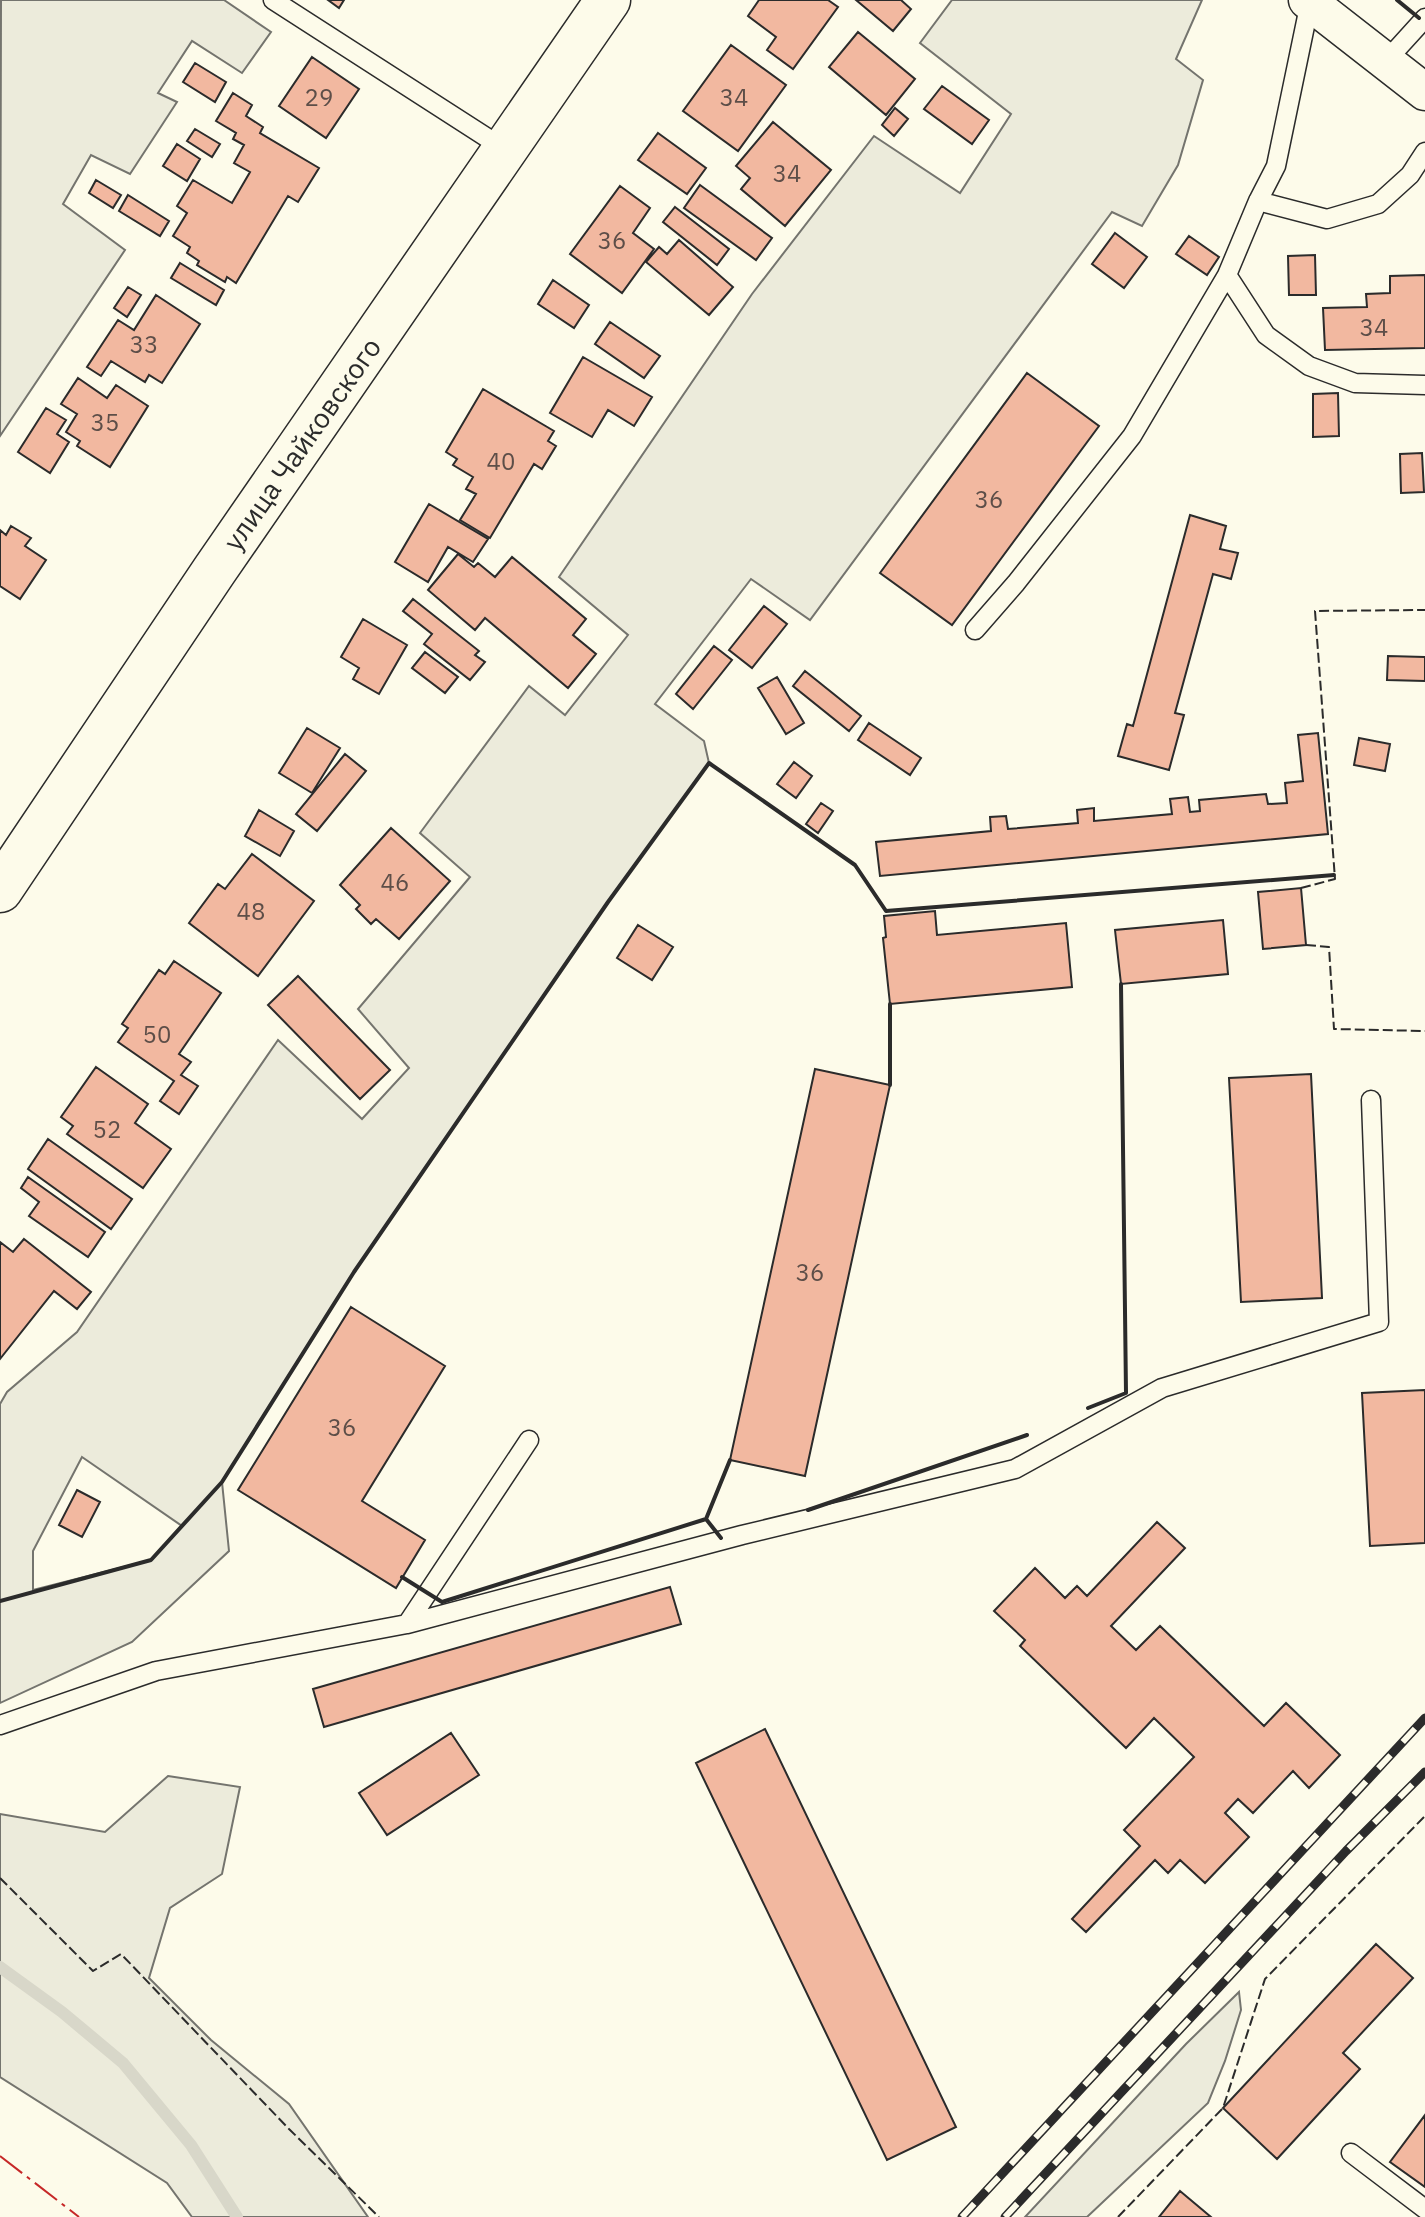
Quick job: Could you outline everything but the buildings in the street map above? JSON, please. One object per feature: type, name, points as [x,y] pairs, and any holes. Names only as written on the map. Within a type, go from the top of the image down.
[{"type":"main road","name":"улица Чайковского","points":[[0,890],[214,571],[608,0]]},
{"type":"street","points":[[1309,1],[1425,92]]},
{"type":"lane","points":[[273,0],[506,150]]},
{"type":"lane","points":[[975,630],[1132,436],[1227,275],[1276,166],[1309,1]]},
{"type":"lane","points":[[1386,61],[1425,18]]},
{"type":"lane","points":[[1258,201],[1327,219],[1365,208],[1378,204],[1410,175],[1425,152]]},
{"type":"lane","points":[[1227,275],[1266,335],[1309,366],[1355,383],[1425,385]]},
{"type":"lane","points":[[0,1725],[156,1671],[407,1624],[742,1535],[1015,1469],[1162,1388],[1379,1322],[1371,1100]]},
{"type":"lane","points":[[407,1624],[529,1440]]},
{"type":"lane","points":[[1351,2153],[1425,2209]]},
{"type":"shaded area","points":[[1,0],[224,0],[271,32],[242,73],[192,41],[158,93],[177,102],[130,174],[91,155],[63,204],[125,250],[0,436]]},
{"type":"shaded area","points":[[952,0],[1202,0],[1176,59],[1203,80],[1178,165],[1142,226],[1112,212],[810,620],[751,579],[655,704],[704,741],[709,763],[608,902],[354,1272],[222,1482],[229,1551],[132,1642],[0,1703],[0,1404],[7,1392],[77,1332],[278,1040],[362,1119],[409,1068],[358,1009],[470,877],[420,833],[529,686],[565,715],[628,635],[559,577],[752,294],[874,136],[960,193],[1011,114],[920,43]],"holes":[[[82,1457],[182,1526],[151,1560],[33,1590],[33,1551]]]},
{"type":"shaded area","points":[[168,1776],[240,1787],[222,1874],[170,1908],[149,1978],[211,2040],[289,2104],[368,2217],[192,2217],[167,2183],[0,2077],[0,1814],[105,1832]]},
{"type":"shaded area","points":[[1239,1992],[1241,2010],[1208,2103],[1087,2217],[1025,2217],[1186,2044]]},
{"type":"waterway","points":[[0,1967],[62,2012],[123,2063],[191,2145],[237,2217]]},
{"type":"railway","points":[[962,2217],[1425,1718]]},
{"type":"railway","points":[[1005,2217],[1346,1851],[1425,1772]]},
{"type":"fence","points":[[1301,888],[1335,879],[1315,611],[1425,610]]},
{"type":"fence","points":[[1306,945],[1329,947],[1334,1029],[1425,1031]]},
{"type":"fence","points":[[1118,2217],[1223,2108],[1265,1979],[1425,1816]]},
{"type":"fence","points":[[0,1878],[93,1971],[121,1954],[289,2129],[379,2217]]},
{"type":"wall","points":[[1397,0],[1419,18]]},
{"type":"wall","points":[[0,1601],[151,1560],[222,1482],[354,1272],[608,902],[709,763],[855,865],[886,911],[1334,875]]},
{"type":"wall","points":[[1088,1408],[1126,1393],[1121,984]]},
{"type":"wall","points":[[890,1004],[890,1085]]},
{"type":"wall","points":[[808,1510],[1027,1435]]},
{"type":"wall","points":[[402,1577],[442,1602],[706,1519],[730,1460]]},
{"type":"wall","points":[[706,1519],[721,1538]]},
{"type":"power","points":[[0,2156],[79,2217]]}]
